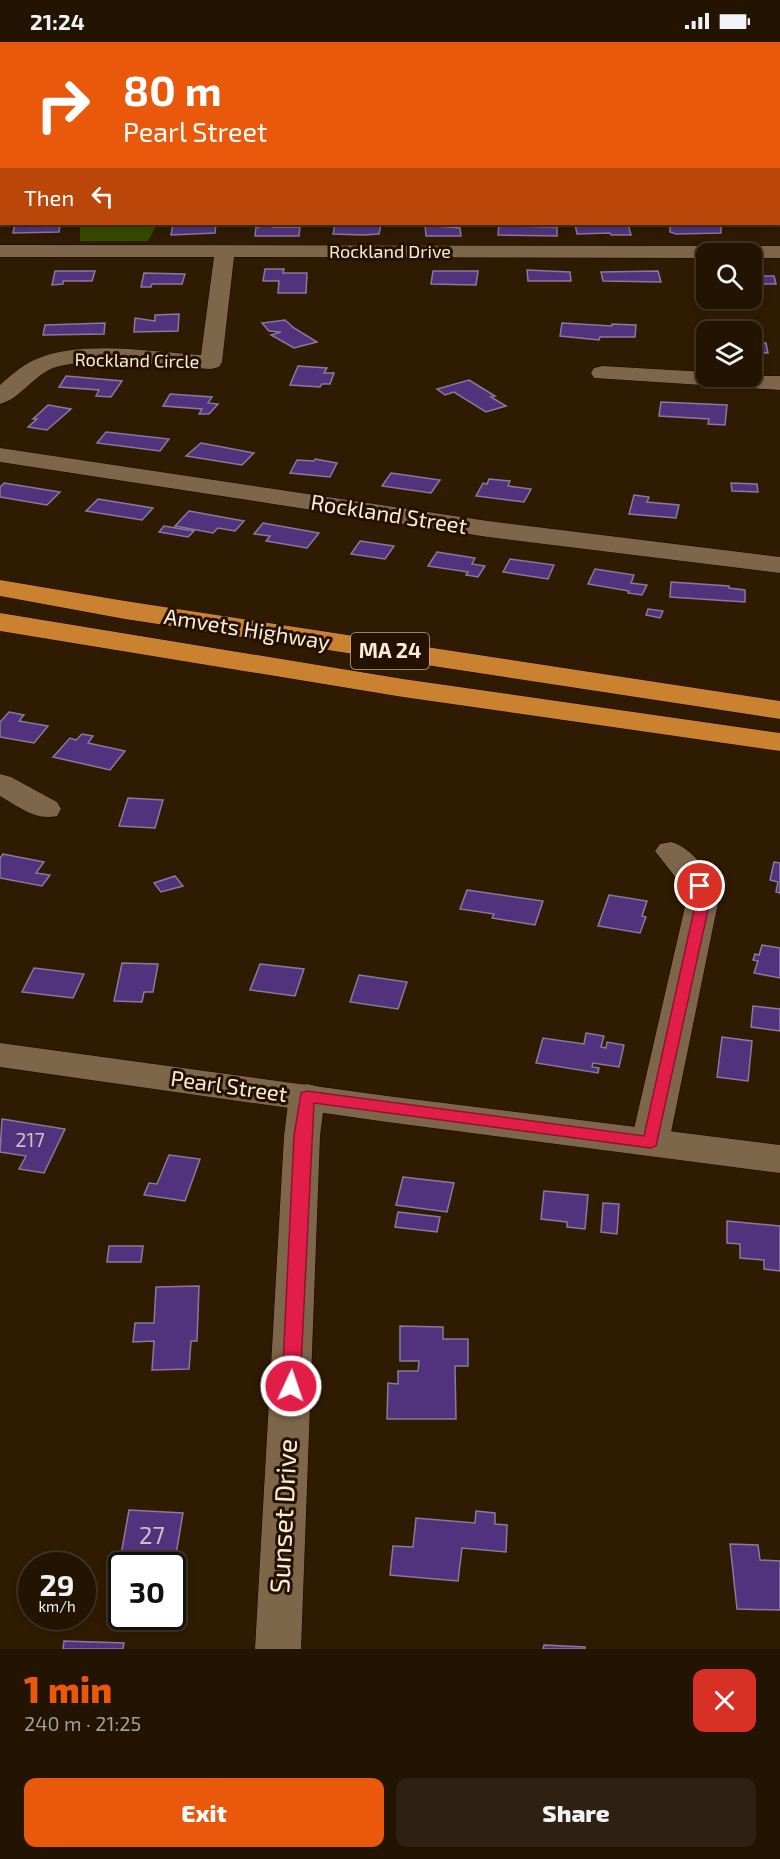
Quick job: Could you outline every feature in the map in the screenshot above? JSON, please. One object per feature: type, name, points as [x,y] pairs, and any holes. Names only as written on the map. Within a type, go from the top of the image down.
[{"type":"highway","name":"Amvets Highway","points":[[0,588],[124,610],[780,710]]},
{"type":"highway","name":"Amvets Highway","points":[[0,622],[404,688],[780,742]]},
{"type":"street","name":"Rockland Drive","points":[[0,251],[780,252]]},
{"type":"street","name":"Rockland Circle","points":[[0,397],[43,364],[57,360],[102,357],[211,363],[225,251]]},
{"type":"street","points":[[602,374],[780,383]]},
{"type":"street","name":"Rockland Street","points":[[0,455],[488,529],[780,565]]},
{"type":"street","points":[[0,783],[46,809]]},
{"type":"street","points":[[650,1142],[703,898],[700,886],[671,851]]},
{"type":"street","name":"Pearl Street","points":[[0,1055],[780,1160]]},
{"type":"street","name":"Sunset Drive","points":[[278,1649],[302,1136],[307,1096]]},
{"type":"green space","points":[[80,225],[156,225],[148,241],[80,241]]},
{"type":"building","points":[[15,225],[60,225],[59,232],[13,233]]},
{"type":"building","points":[[173,225],[216,225],[215,233],[171,235]]},
{"type":"building","points":[[260,225],[274,225],[273,227],[300,227],[299,236],[255,236],[256,227]]},
{"type":"building","points":[[335,225],[381,225],[379,234],[333,234]]},
{"type":"building","points":[[425,225],[460,228],[461,236],[426,236]]},
{"type":"building","points":[[499,225],[557,227],[557,236],[498,235]]},
{"type":"building","points":[[575,225],[628,225],[631,235],[611,235],[610,233],[577,234]]},
{"type":"building","points":[[670,225],[721,225],[721,233],[676,234],[670,232]]},
{"type":"building","points":[[265,269],[284,269],[283,273],[307,273],[306,293],[278,293],[279,281],[263,281]]},
{"type":"building","points":[[527,270],[570,272],[571,281],[528,281]]},
{"type":"building","points":[[55,271],[95,271],[92,281],[63,281],[63,284],[52,285]]},
{"type":"building","points":[[433,271],[478,271],[476,285],[431,284]]},
{"type":"building","points":[[658,271],[661,282],[603,281],[601,272]]},
{"type":"building","points":[[144,273],[185,274],[182,284],[152,284],[151,287],[141,287]]},
{"type":"building","points":[[762,276],[774,276],[776,284],[762,284]]},
{"type":"building","points":[[179,314],[178,331],[134,332],[135,318],[155,321],[155,315]]},
{"type":"building","points":[[285,320],[317,342],[294,348],[271,335],[281,332],[269,331],[262,323]]},
{"type":"building","points":[[105,323],[104,334],[43,335],[45,325]]},
{"type":"building","points":[[562,323],[636,325],[635,337],[600,337],[599,340],[560,336]]},
{"type":"building","points":[[762,343],[766,343],[768,353],[762,353]]},
{"type":"building","points":[[298,366],[327,368],[324,373],[334,373],[330,384],[322,384],[320,387],[290,385]]},
{"type":"building","points":[[66,376],[122,381],[111,397],[96,396],[99,390],[59,387]]},
{"type":"building","points":[[469,380],[495,396],[491,397],[506,406],[486,412],[454,392],[445,395],[437,389]]},
{"type":"building","points":[[170,394],[212,397],[208,403],[218,404],[209,414],[199,414],[202,409],[163,406]]},
{"type":"building","points":[[661,402],[727,405],[725,425],[708,424],[709,419],[659,416]]},
{"type":"building","points":[[48,405],[71,409],[47,430],[28,427],[37,419],[33,419]]},
{"type":"building","points":[[106,432],[169,439],[160,451],[97,443]]},
{"type":"building","points":[[201,443],[254,453],[242,465],[186,456]]},
{"type":"building","points":[[315,459],[337,463],[330,477],[290,473],[297,460],[314,461]]},
{"type":"building","points":[[391,473],[440,480],[431,493],[382,486]]},
{"type":"building","points":[[489,479],[510,481],[508,486],[531,489],[524,502],[476,496],[483,483],[487,484]]},
{"type":"building","points":[[4,483],[60,492],[47,505],[0,497],[0,487]]},
{"type":"building","points":[[731,483],[757,484],[758,492],[732,491]]},
{"type":"building","points":[[634,495],[649,497],[647,502],[679,505],[676,518],[629,514]]},
{"type":"building","points":[[98,499],[153,508],[142,520],[86,511]]},
{"type":"building","points":[[189,511],[244,521],[235,531],[218,528],[213,533],[175,526]]},
{"type":"building","points":[[263,523],[319,533],[307,548],[266,541],[270,536],[254,534]]},
{"type":"building","points":[[164,526],[194,531],[188,537],[159,532]]},
{"type":"building","points":[[360,541],[394,546],[385,559],[351,554]]},
{"type":"building","points":[[437,552],[475,558],[472,564],[485,566],[478,577],[466,575],[468,572],[428,566]]},
{"type":"building","points":[[510,559],[554,565],[548,579],[503,572]]},
{"type":"building","points":[[595,569],[634,575],[631,583],[647,585],[642,595],[588,584]]},
{"type":"building","points":[[671,582],[729,586],[729,588],[745,590],[745,602],[670,597]]},
{"type":"building","points":[[648,609],[663,611],[660,618],[646,615]]},
{"type":"building","points":[[9,712],[24,715],[19,721],[48,726],[34,743],[0,737],[0,722]]},
{"type":"building","points":[[82,734],[93,736],[88,743],[125,751],[110,770],[53,757],[70,738],[76,740]]},
{"type":"building","points":[[128,798],[163,800],[155,828],[119,826]]},
{"type":"building","points":[[3,854],[44,862],[36,873],[50,875],[42,886],[0,878],[0,858]]},
{"type":"building","points":[[774,862],[780,863],[780,893],[776,892],[778,882],[770,880]]},
{"type":"building","points":[[175,876],[183,886],[161,892],[154,883]]},
{"type":"building","points":[[467,890],[543,901],[535,925],[492,918],[494,914],[460,909]]},
{"type":"building","points":[[609,895],[647,901],[642,916],[646,917],[640,933],[598,926]]},
{"type":"building","points":[[762,945],[780,948],[780,978],[754,973],[758,961],[753,960],[755,954],[759,955]]},
{"type":"building","points":[[122,963],[158,964],[153,992],[144,992],[142,1002],[114,1001]]},
{"type":"building","points":[[260,964],[304,969],[295,996],[250,990]]},
{"type":"building","points":[[34,968],[84,974],[73,998],[22,992]]},
{"type":"building","points":[[359,975],[407,982],[398,1009],[350,1002]]},
{"type":"building","points":[[753,1006],[780,1009],[780,1031],[751,1027]]},
{"type":"building","points":[[586,1033],[604,1036],[601,1047],[606,1048],[607,1042],[624,1045],[619,1067],[593,1063],[592,1067],[599,1068],[598,1073],[536,1063],[543,1038],[584,1044]]},
{"type":"building","points":[[722,1037],[752,1041],[748,1081],[717,1077]]},
{"type":"building","points":[[2,1119],[65,1129],[44,1173],[19,1169],[26,1156],[0,1152]]},
{"type":"building","points":[[169,1155],[200,1159],[185,1201],[144,1195],[149,1183],[157,1184]]},
{"type":"building","points":[[403,1177],[454,1183],[447,1212],[396,1205]]},
{"type":"building","points":[[544,1191],[588,1195],[585,1229],[567,1227],[567,1222],[541,1219]]},
{"type":"building","points":[[603,1203],[619,1204],[617,1234],[601,1232]]},
{"type":"building","points":[[398,1212],[440,1217],[437,1232],[395,1227]]},
{"type":"building","points":[[727,1221],[780,1226],[780,1271],[764,1269],[764,1260],[740,1258],[740,1244],[727,1243]]},
{"type":"building","points":[[109,1246],[143,1246],[141,1262],[107,1262]]},
{"type":"building","points":[[199,1286],[197,1341],[191,1341],[189,1369],[152,1370],[154,1341],[133,1342],[135,1323],[154,1323],[156,1287]]},
{"type":"building","points":[[400,1326],[443,1327],[443,1339],[468,1339],[468,1366],[455,1366],[456,1419],[387,1419],[388,1383],[398,1384],[398,1371],[418,1371],[419,1361],[400,1361]]},
{"type":"building","points":[[129,1510],[183,1513],[176,1552],[121,1552]]},
{"type":"building","points":[[476,1511],[495,1513],[495,1524],[507,1525],[506,1552],[462,1548],[458,1581],[390,1575],[393,1546],[413,1547],[416,1518],[475,1523]]},
{"type":"building","points":[[730,1544],[758,1545],[760,1560],[780,1561],[780,1610],[737,1609]]},
{"type":"building","points":[[64,1641],[124,1643],[123,1649],[63,1649]]},
{"type":"building","points":[[544,1645],[585,1647],[585,1649],[543,1649]]},
{"type":"route","points":[[291,1386],[302,1136],[307,1096],[387,1109],[650,1142],[703,901],[700,886]]}]
